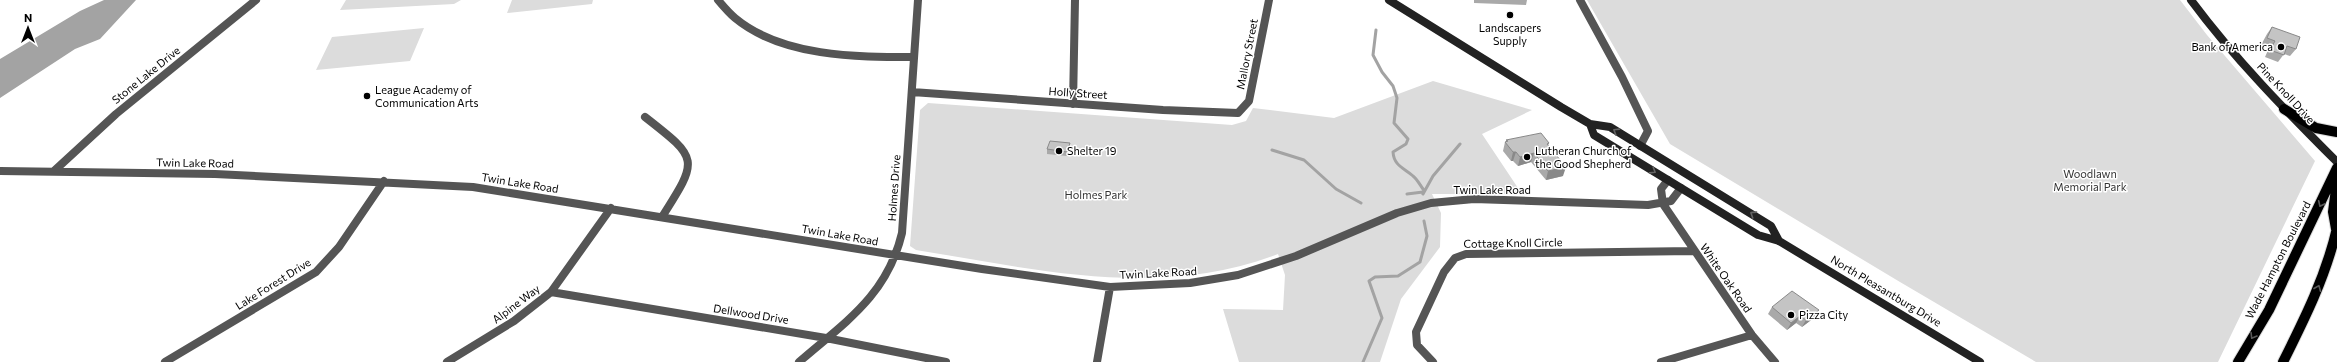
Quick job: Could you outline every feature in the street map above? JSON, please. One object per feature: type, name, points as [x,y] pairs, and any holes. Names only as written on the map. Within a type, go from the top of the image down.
[{"type":"main road","name":"North Pleasantburg Drive","points":[[1389,0],[1590,124],[1610,127],[1771,226],[1780,240]]},
{"type":"main road","name":"Pine Knoll Drive","points":[[2191,0],[2211,27],[2284,110],[2337,162]]},
{"type":"main road","points":[[2284,110],[2316,128],[2337,132]]},
{"type":"main road","name":"North Pleasantburg Drive","points":[[1590,124],[1594,135],[1758,235],[1780,240],[1980,362]]},
{"type":"main road","name":"Wade Hampton Boulevard","points":[[2238,362],[2269,310],[2337,168]]},
{"type":"main road","points":[[2283,362],[2310,308],[2329,262],[2336,233],[2333,212],[2337,181]]},
{"type":"street","name":"Stone Lake Drive","points":[[54,171],[116,114],[256,0]]},
{"type":"street","points":[[718,0],[733,15],[755,29],[796,46],[819,52],[856,57],[914,57]]},
{"type":"street","name":"Holmes Drive","points":[[799,362],[864,305],[881,283],[897,256],[902,233],[918,0]]},
{"type":"street","points":[[1073,104],[1075,0]]},
{"type":"street","name":"Mallory Street","points":[[1242,111],[1249,101],[1269,0]]},
{"type":"street","points":[[1580,0],[1622,77],[1648,131],[1640,146]]},
{"type":"street","name":"Holly Street","points":[[912,92],[1224,114],[1242,111]]},
{"type":"street","points":[[645,117],[684,148],[690,157],[691,165],[683,184],[662,217]]},
{"type":"street","name":"Twin Lake Road","points":[[0,171],[54,171],[384,181],[488,189],[897,256],[1110,287],[1164,285],[1232,276],[1296,256],[1397,213],[1431,204],[1474,199],[1663,204]]},
{"type":"street","points":[[1668,180],[1661,188],[1663,204],[1671,201],[1681,188]]},
{"type":"street","name":"Lake Forest Drive","points":[[166,362],[316,272],[332,256],[384,181]]},
{"type":"street","name":"White Oak Road","points":[[1663,204],[1693,251],[1752,335],[1776,362]]},
{"type":"street","name":"Alpine Way","points":[[447,362],[514,321],[550,292],[611,208]]},
{"type":"street","name":"Cottage Knoll Circle","points":[[1432,362],[1417,346],[1416,332],[1444,272],[1459,256],[1466,254],[1693,251]]},
{"type":"street","points":[[1097,362],[1110,287]]},
{"type":"street","name":"Dellwood Drive","points":[[550,292],[826,338],[946,362]]},
{"type":"street","points":[[1661,362],[1752,335]]},
{"type":"green space","points":[[346,0],[461,0],[454,4],[340,10]]},
{"type":"green space","points":[[512,0],[593,0],[592,4],[507,13]]},
{"type":"green space","name":"Woodlawn Memorial Park","points":[[1587,0],[2180,0],[2207,35],[2315,161],[2218,362],[2036,362],[1670,144]]},
{"type":"green space","points":[[424,28],[410,61],[316,70],[332,37]]},
{"type":"green space","name":"Holmes Park","points":[[1433,81],[1532,110],[1482,134],[1522,194],[1432,194],[1441,213],[1440,247],[1401,299],[1380,362],[1239,362],[1223,309],[1283,310],[1285,275],[1278,254],[1234,268],[1189,275],[1143,278],[1052,272],[916,250],[910,246],[920,110],[928,103],[1232,125],[1246,121],[1253,108],[1334,118]]},
{"type":"shaded area","points":[[104,0],[136,0],[100,39],[75,49],[0,98],[0,59],[80,11]]},
{"type":"building","points":[[2272,27],[2300,37],[2296,49],[2287,46],[2284,55],[2270,50],[2275,41],[2267,38]]},
{"type":"building","points":[[1541,133],[1549,143],[1547,144],[1566,167],[1548,171],[1534,153],[1520,157],[1516,152],[1513,152],[1505,142],[1508,141],[1506,140]]},
{"type":"building","points":[[1050,141],[1070,143],[1067,152],[1047,149]]},
{"type":"building","points":[[1792,291],[1819,310],[1806,320],[1800,316],[1791,323],[1772,307]]},
{"type":"waterway","points":[[1376,30],[1373,55],[1382,72],[1393,86],[1397,98],[1394,123],[1408,139],[1406,144],[1393,152],[1395,161],[1414,177],[1423,189]]},
{"type":"waterway","points":[[1423,194],[1433,176],[1460,144]]},
{"type":"waterway","points":[[1272,150],[1304,160],[1336,189],[1361,203]]},
{"type":"waterway","points":[[1407,194],[1423,192]]},
{"type":"waterway","points":[[1363,362],[1382,318],[1369,281],[1375,277],[1398,276],[1420,262],[1427,236],[1424,221]]},
{"type":"place","name":"Landscapers Supply","points":[[1510,15]]},
{"type":"place","name":"Bank of America","points":[[2281,47]]},
{"type":"place","name":"League Academy of Communication Arts","points":[[367,96]]},
{"type":"place","name":"Shelter 19","points":[[1059,151]]},
{"type":"place","name":"Lutheran Church of the Good Shepherd","points":[[1527,157]]},
{"type":"place","name":"Pizza City","points":[[1791,315]]}]
